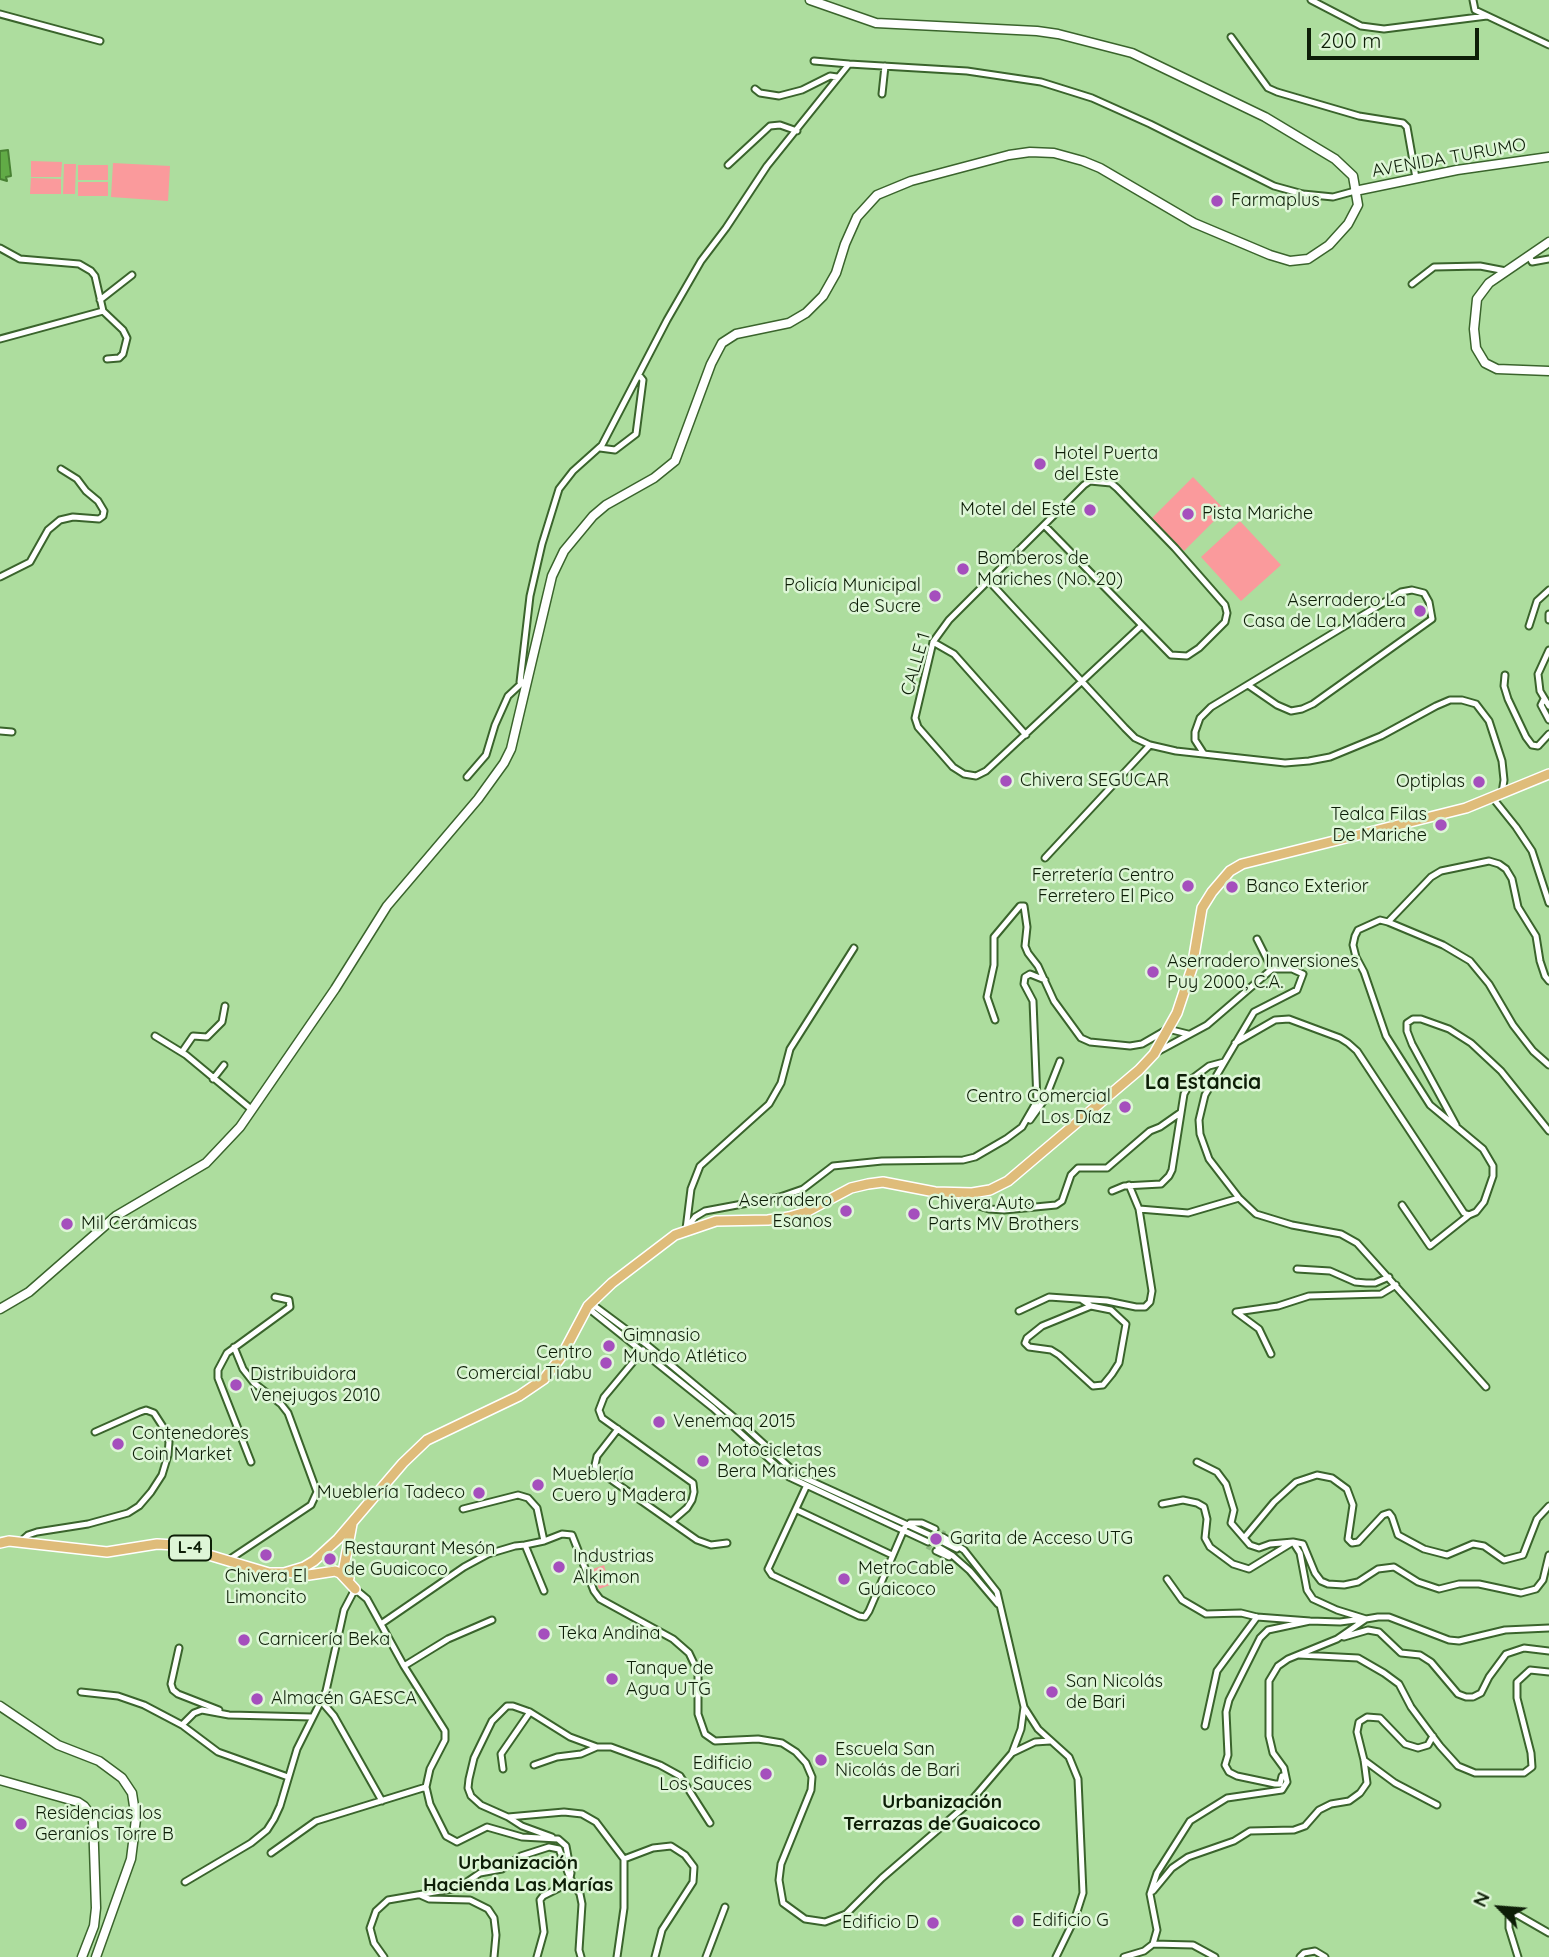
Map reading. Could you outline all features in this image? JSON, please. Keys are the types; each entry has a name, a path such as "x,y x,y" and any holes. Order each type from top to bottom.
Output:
{"main road":[{"path":"0,1309 29,1292 116,1216 206,1163 230,1138 335,989 387,906 478,799 504,763 511,749 523,682 552,576 564,551 593,516 606,505 654,478 674,461 711,364 722,343 736,334 789,323 806,313 822,296 836,273 845,244 858,217 869,201 881,192 911,181 1009,155 1054,153 1100,169 1194,223 1290,261 1313,256 1342,232 1358,205 1353,176 1325,153 1254,111 1132,53 1058,34 883,24 810,0"},
{"name":"AVENIDA TURUMO","path":"1355,191 1416,178 1549,157"},
{"path":"1549,242 1489,283 1477,299 1474,330 1476,348 1485,363 1497,369 1549,371"},
{"path":"286,1572 314,1561 427,1440 520,1396 544,1380 561,1357 589,1306 663,1242 686,1229 716,1221 789,1217 806,1212 851,1188 868,1184 883,1182 935,1192 972,1193 990,1190 1008,1181 1139,1070 1154,1054 1177,1013 1192,968 1202,908 1230,872 1242,864 1466,808 1549,774"},
{"path":"352,1522 344,1567 355,1589"},
{"name":"L-4","path":"0,1543 107,1552 157,1544 175,1545 259,1571 286,1572"},
{"path":"286,1572 309,1575 335,1571 355,1589"},
{"path":"0,1706 58,1745 99,1761 122,1778 132,1793 136,1819 131,1859 96,1957"},
{"path":"0,1780 78,1802 84,1805 93,1818 96,1908 94,1926 82,1957"}],"street":[{"path":"1311,0 1361,26 1384,29 1487,16"},
{"path":"1473,0 1475,10 1549,45"},
{"path":"0,14 100,41"},
{"path":"1231,37 1268,88 1359,116 1403,123 1407,127 1416,178"},
{"path":"814,61 967,71 1041,82 1074,91 1114,108 1274,186 1303,194 1333,197 1355,191"},
{"path":"467,777 486,754 508,696 523,682 530,596 550,517 564,482 600,448 701,261 767,166 849,64"},
{"path":"882,94 885,66"},
{"path":"755,89 760,93 779,96 802,90 830,76 837,77"},
{"path":"728,165 770,126 780,125 797,131"},
{"path":"0,248 31,261 70,262 86,267 95,276 103,311 123,330 127,338 123,354 119,358 107,359"},
{"path":"1529,256 1532,262 1549,259"},
{"path":"1412,284 1434,267 1480,266 1506,271"},
{"path":"100,300 132,275"},
{"path":"0,339 103,311"},
{"path":"600,448 615,450 636,434 643,380 639,375"},
{"path":"0,577 30,562 48,530 60,520 73,517 99,519 103,516 104,511 99,501 69,472 61,469"},
{"name":"CALLE 1","path":"1090,481 1111,483 1175,548 1225,605 1227,613 1224,622 1199,648 1187,656 1178,657 1166,651 1141,626 986,771 976,776 964,774 953,767 918,727 915,718 933,642 939,631 1044,526 1090,481"},
{"path":"1044,526 1141,626"},
{"path":"989,581 1125,728 1150,745 1176,751 1285,763 1330,757 1381,736 1436,706 1450,700 1462,700 1476,704 1489,721 1502,761 1502,793"},
{"path":"1204,754 1195,740 1195,732 1200,718 1211,707 1401,592 1412,590 1424,593 1429,602 1432,619 1313,704 1291,710 1278,705 1248,685"},
{"path":"1529,626 1537,601 1549,590"},
{"path":"1549,614 1549,620"},
{"path":"933,642 954,654 1026,735"},
{"path":"1549,650 1538,674 1540,691 1549,706"},
{"path":"1505,675 1504,686 1508,699 1526,737 1532,745 1538,746 1549,734"},
{"path":"1544,699 1541,705 1549,720"},
{"path":"0,731 12,732"},
{"path":"1045,858 1150,745"},
{"path":"1492,797 1531,851 1549,903"},
{"path":"1388,922 1431,877 1441,871 1489,861 1499,864 1513,879 1518,907 1536,936 1540,961 1549,981"},
{"path":"995,1020 987,997 993,965 994,937 1020,906 1024,906 1027,927 1025,946 1054,1001 1081,1038 1090,1042 1130,1046 1142,1044 1168,1029 1188,1034"},
{"path":"1402,1205 1430,1246 1476,1212 1484,1202 1493,1176 1493,1166 1483,1149 1430,1105 1386,1035 1356,957 1354,936 1359,930 1380,920 1388,922 1443,945 1470,961 1489,984 1513,1025 1533,1051 1549,1065"},
{"path":"1257,939 1272,969"},
{"path":"686,1229 691,1189 700,1166 769,1104 781,1083 789,1049 854,948"},
{"path":"1154,1054 1207,1025 1272,969 1300,971 1303,974 1297,990 1257,1009 1203,1100 1199,1112 1200,1134 1209,1159 1239,1198 1256,1214 1347,1236 1357,1243 1486,1387"},
{"path":"1023,1127 1037,1101 1038,1084 1033,1000 1024,984 1025,977 1034,975 1045,980"},
{"path":"182,1052 192,1037 207,1037 222,1022 225,1006"},
{"path":"1235,1042 1275,1020 1289,1019 1348,1043 1357,1051 1464,1213 1469,1215"},
{"path":"1457,1128 1412,1044 1407,1031 1408,1023 1413,1019 1450,1029 1471,1043 1501,1072 1549,1131"},
{"path":"155,1036 182,1052 251,1109"},
{"path":"686,1229 695,1217 705,1211 780,1197 803,1189 833,1166 882,1161 963,1160 975,1157 1023,1127 1037,1113 1060,1061"},
{"path":"1112,1191 1129,1185 1161,1184 1169,1176 1184,1094 1193,1078 1209,1066 1224,1062"},
{"path":"213,1079 224,1065"},
{"path":"935,1192 989,1209 1056,1205 1062,1201 1071,1175 1078,1168 1107,1168 1150,1131 1180,1113"},
{"path":"1019,1311 1049,1297 1107,1301 1136,1307 1145,1307 1150,1302 1152,1291 1139,1209 1129,1185"},
{"path":"1139,1209 1188,1213 1239,1198"},
{"path":"1297,1269 1330,1270 1355,1282 1366,1283 1375,1283 1389,1277"},
{"path":"1271,1354 1259,1329 1236,1312 1278,1306 1309,1296 1381,1294 1396,1285"},
{"path":"251,1462 218,1378 221,1362 234,1348 290,1307 289,1300 275,1297"},
{"path":"1082,1300 1091,1306 1111,1310 1126,1324 1119,1363 1102,1385 1093,1386 1059,1355 1051,1350 1029,1347 1025,1343 1027,1338 1042,1326 1091,1306"},
{"path":"589,1306 596,1307 647,1345 742,1424 807,1484"},
{"path":"589,1306 713,1408 784,1474 908,1528 928,1544"},
{"path":"647,1345 600,1403 600,1415 693,1483 692,1500 672,1521"},
{"path":"227,1560 311,1504 317,1492 288,1413 281,1404 254,1383 238,1360 234,1348"},
{"path":"19,1543 28,1535 37,1532 88,1524 128,1513 139,1506 151,1492 162,1475 169,1442 154,1413 146,1410 96,1432"},
{"path":"618,1429 597,1455 594,1465 596,1469 704,1544 727,1543"},
{"path":"1197,1462 1217,1472 1226,1484 1234,1510 1231,1523 1254,1548 1293,1542 1303,1544 1321,1581 1344,1585 1358,1583 1378,1570 1394,1567 1418,1582 1439,1589 1459,1584 1479,1584 1521,1593 1536,1589 1543,1580 1549,1555"},
{"path":"1244,1538 1296,1482 1317,1475 1332,1478 1348,1489 1353,1505 1348,1539 1352,1542 1358,1542 1382,1514 1389,1513 1398,1535 1424,1549 1447,1555 1473,1544 1484,1546 1504,1560 1523,1555 1536,1519 1549,1506"},
{"path":"807,1484 768,1569 772,1575 859,1616 865,1617 869,1611 892,1555 908,1528 922,1523 933,1532"},
{"path":"463,1509 522,1495 537,1507 544,1541"},
{"path":"1162,1504 1183,1500 1204,1507 1207,1519 1205,1538 1209,1547 1233,1563 1249,1569 1293,1542"},
{"path":"797,1510 892,1555"},
{"path":"381,1624 464,1567 488,1554 562,1534 572,1535 594,1591 600,1599 673,1639 689,1653 698,1672 698,1714 705,1734 715,1741 758,1739 782,1743 806,1763 812,1777 811,1790 781,1864 779,1880 783,1903 805,1919 825,1922 846,1914 882,1878 971,1801 1012,1752 1021,1729 1024,1707"},
{"path":"943,1537 966,1553 992,1585 1000,1606 1024,1707 1038,1729 1069,1757 1078,1779 1084,1870 1082,1899 1056,1957"},
{"path":"1293,1542 1300,1553 1307,1590 1313,1599 1366,1619"},
{"path":"525,1545 544,1591"},
{"path":"937,1549 955,1559 976,1577 1000,1606"},
{"path":"1167,1579 1182,1600 1206,1614 1241,1613 1257,1617 1340,1622 1390,1617 1449,1640 1459,1641 1505,1630 1549,1628"},
{"path":"185,1882 251,1843 267,1830 280,1806 297,1749 322,1702 344,1610 355,1589 367,1599 404,1666 445,1731 445,1740 430,1769 426,1787 430,1804 446,1836 457,1842 466,1840 487,1827 522,1837 558,1839"},
{"path":"1205,1726 1217,1671 1257,1617"},
{"path":"1337,1639 1366,1619"},
{"path":"404,1666 448,1639 492,1620"},
{"path":"1283,1776 1280,1784 1275,1784 1228,1772 1225,1765 1228,1755 1226,1712 1229,1700 1260,1638 1268,1630 1310,1621"},
{"path":"1124,1957 1144,1951 1153,1944 1157,1930 1150,1894 1157,1873 1190,1821 1227,1798 1282,1790 1287,1782 1284,1768 1273,1753 1269,1737 1269,1681 1278,1666 1296,1655 1368,1630 1379,1632 1401,1653 1420,1655 1431,1662 1458,1694 1473,1697 1482,1693 1489,1677 1506,1654 1524,1648 1549,1651"},
{"path":"179,1648 171,1684 173,1689 178,1694 232,1716"},
{"path":"1296,1655 1358,1658 1384,1673 1399,1684 1433,1737 1458,1766 1475,1773 1524,1773 1532,1767 1517,1698 1517,1682 1530,1670 1549,1672"},
{"path":"81,1692 118,1696 144,1705 182,1725 218,1752 288,1777"},
{"path":"322,1702 334,1716 382,1801"},
{"path":"537,1957 544,1933 540,1900 563,1886 570,1878 566,1846 558,1839 523,1826 481,1805 471,1796 468,1779 482,1737 501,1710 513,1706 570,1737 597,1747 611,1747 639,1756 677,1773 710,1823"},
{"path":"182,1725 194,1713 202,1710 232,1716 312,1717"},
{"path":"503,1769 501,1754 530,1713"},
{"path":"1150,1894 1172,1868 1188,1857 1250,1832 1294,1830 1305,1826 1319,1810 1331,1804 1349,1801 1360,1793 1367,1783 1357,1732 1359,1722 1367,1717 1380,1718 1405,1744 1418,1748 1428,1745 1433,1737"},
{"path":"1012,1752 1035,1742 1050,1741"},
{"path":"534,1765 551,1758 581,1754 597,1747"},
{"path":"1364,1760 1395,1783 1437,1805"},
{"path":"271,1853 316,1822 426,1787"},
{"path":"508,1817 564,1812 582,1814 596,1822 624,1859 624,1908 617,1957"},
{"path":"624,1859 653,1848 671,1846 685,1854 694,1867 693,1882 662,1930 655,1957"},
{"path":"384,1957 374,1943 370,1928 376,1911 388,1900 458,1888 480,1873 502,1869 520,1856 549,1847 559,1849 570,1878 580,1894 581,1957"},
{"path":"420,1895 429,1899 470,1900 488,1909 494,1918 494,1957"},
{"path":"706,1957 725,1907"},
{"path":"1518,1957 1509,1928 1510,1918 1516,1914 1549,1933"},
{"path":"1153,1944 1193,1945 1216,1957"},
{"path":"1300,1957 1304,1953 1315,1951 1325,1957"}],"shaded area":[{"path":"8,150 11,176 6,177 7,181 0,179 0,151"},
{"path":"31,161 62,162 61,177 31,177"},
{"path":"113,163 170,166 168,201 111,197"},
{"path":"64,164 76,164 75,194 63,194"},
{"path":"78,165 108,165 108,180 78,180"},
{"path":"31,178 61,179 61,194 30,194"},
{"path":"78,182 108,182 108,196 78,196"},
{"name":"Pista Mariche","path":"1193,477 1225,510 1184,551 1152,518"},
{"path":"1240,521 1281,565 1241,601 1201,557"},
{"path":"604,1565 610,1585 599,1589 593,1569"}],"tunnel":[{"path":"935,1529 945,1534"},
{"path":"927,1546 936,1551"}],"place":[{"name":"Farmaplus","path":"1217,201"},
{"name":"Hotel Puerta del Este","path":"1040,464"},
{"name":"Motel del Este","path":"1090,510"},
{"name":"Pista Mariche","path":"1188,514"},
{"name":"Bomberos de Mariches (No. 20)","path":"963,569"},
{"name":"Policía Municipal de Sucre","path":"935,596"},
{"name":"Aserradero La Casa de La Madera","path":"1420,611"},
{"name":"Chivera SEGUCAR","path":"1006,781"},
{"name":"Optiplas","path":"1479,782"},
{"name":"Tealca Filas De Mariche","path":"1441,825"},
{"name":"Ferretería Centro Ferretero El Pico","path":"1188,886"},
{"name":"Banco Exterior","path":"1232,887"},
{"name":"Aserradero Inversiones Puy 2000, C.A.","path":"1153,972"},
{"name":"Centro Comercial Los Díaz","path":"1125,1107"},
{"name":"Aserradero Esanos","path":"846,1211"},
{"name":"Chivera Auto Parts MV Brothers","path":"914,1214"},
{"name":"Mil Cerámicas","path":"67,1224"},
{"name":"Gimnasio Mundo Atlético","path":"609,1346"},
{"name":"Centro Comercial Tiabu","path":"606,1363"},
{"name":"Distribuidora Venejugos 2010","path":"236,1385"},
{"name":"Venemaq 2015","path":"659,1422"},
{"name":"Contenedores Coin Market","path":"118,1444"},
{"name":"Motocicletas Bera Mariches","path":"703,1461"},
{"name":"Mueblería Cuero y Madera","path":"538,1485"},
{"name":"Mueblería Tadeco","path":"479,1493"},
{"name":"Garita de Acceso UTG","path":"936,1539"},
{"name":"Chivera El Limoncito","path":"266,1555"},
{"name":"Restaurant Mesón de Guaicoco","path":"330,1559"},
{"name":"Industrias Alkimon","path":"559,1567"},
{"name":"MetroCable Guaicoco","path":"844,1579"},
{"name":"Teka Andina","path":"544,1634"},
{"name":"Carnicería Beka","path":"244,1640"},
{"name":"Tanque de Agua UTG","path":"612,1679"},
{"name":"San Nicolás de Bari","path":"1052,1692"},
{"name":"Almacén GAESCA","path":"257,1699"},
{"name":"Escuela San Nicolás de Bari","path":"821,1760"},
{"name":"Edificio Los Sauces","path":"766,1774"},
{"name":"Residencias los Geranios Torre B","path":"21,1824"},
{"name":"Edificio G","path":"1018,1921"},
{"name":"Edificio D","path":"933,1923"}],"district":[{"name":"La Estancia","path":"1203,1083"},
{"name":"Urbanización Terrazas de Guaicoco","path":"942,1813"},
{"name":"Urbanización Hacienda Las Marías","path":"518,1874"}]}
